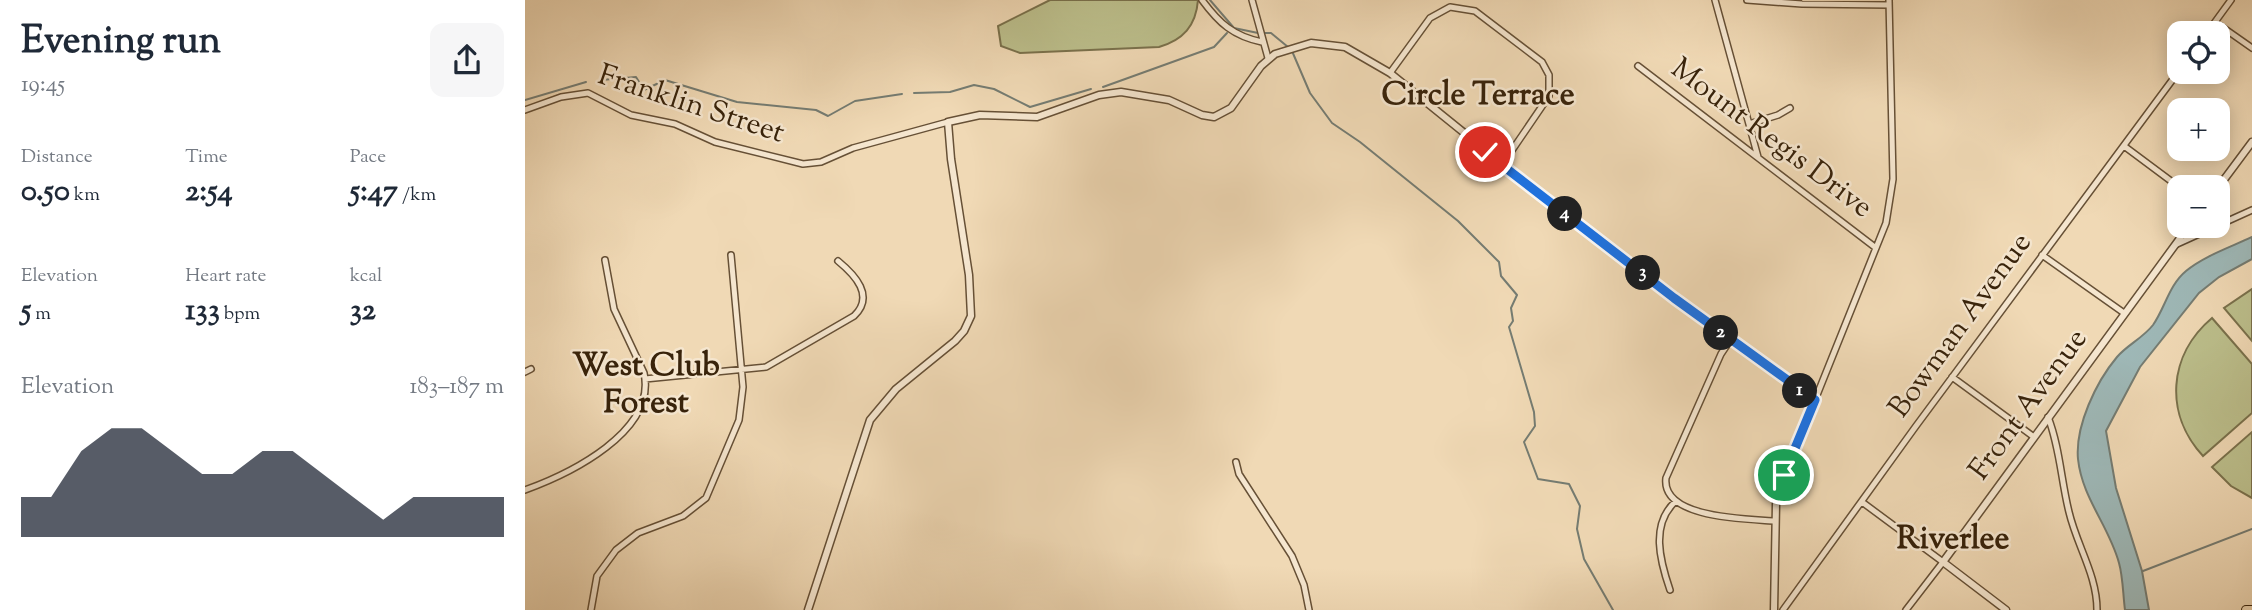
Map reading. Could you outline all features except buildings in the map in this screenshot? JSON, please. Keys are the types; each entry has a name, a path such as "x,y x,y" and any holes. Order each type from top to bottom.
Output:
{"main road":[{"path":"2246,610 2252,610"}],"street":[{"path":"1202,0 1228,30 1245,38 1261,40"},
{"path":"1252,0 1268,58"},
{"path":"1715,0 1758,158"},
{"path":"1747,0 1889,2 1893,180 1886,223 1781,483 1775,521 1774,610"},
{"path":"2216,21 2231,0"},
{"path":"1390,73 1430,18 1442,9 1458,6 1479,13 1542,62 1549,75 1549,96 1502,165"},
{"path":"2230,33 2252,48"},
{"name":"Franklin Street","path":"525,110 561,97 588,93 631,114 675,124 715,142 803,164 821,162 853,148 980,115 1037,117 1099,94 1122,92 1169,100 1202,115 1214,117 1231,108 1268,58 1299,46 1325,43 1345,47 1390,73 1502,165 1731,340 1815,400"},
{"name":"Mount Regis Drive","path":"1638,66 1876,248"},
{"name":"Bowman Avenue","path":"1783,610 2169,84"},
{"path":"1749,124 1790,108"},
{"path":"808,610 870,420 896,389 955,341 964,331 971,316 969,275 948,122"},
{"path":"2227,175 2252,142"},
{"path":"2124,146 2167,178"},
{"path":"2174,245 2252,211"},
{"name":"Front Avenue","path":"1906,610 2180,238"},
{"path":"591,610 597,576 616,550 638,533 683,516 706,498 739,420 743,397 731,255"},
{"path":"2042,255 2124,313"},
{"path":"525,490 615,442 635,416 645,391 645,379 614,309 605,260"},
{"path":"645,379 741,371 774,364 858,313 863,295 859,282 838,261"},
{"path":"1731,340 1721,354 1693,415 1667,478 1667,491 1676,500 1708,514 1775,521"},
{"path":"1952,377 2034,437"},
{"path":"2048,418 2058,446 2073,526 2092,575 2097,610"},
{"path":"1236,462 1239,474 1292,556 1304,585 1309,610"},
{"path":"1670,590 1661,560 1659,535 1665,513 1676,500"},
{"path":"1862,502 2006,610"}],"green space":[{"path":"1050,0 1198,0 1187,31 1159,47 1020,53 1001,46 998,26"},
{"path":"2252,289 2252,341 2224,308"},
{"path":"2212,318 2252,364 2252,413 2203,456 2190,440 2182,422 2176,385 2187,349 2197,333"},
{"path":"2252,432 2252,498 2231,486 2212,467"}],"water":[{"path":"2252,237 2252,259 2219,277 2199,293 2140,367 2106,431 2116,488 2142,571 2149,610 2125,610 2115,550 2090,499 2081,473 2078,446 2083,419 2109,367 2153,325 2180,277 2201,261"}],"waterway":[{"path":"1210,0 1234,28 1258,33"},
{"path":"1103,87 1214,47 1227,33"},
{"path":"1264,33 1271,33 1288,47"},
{"path":"1292,51 1310,93 1332,123 1360,142 1458,221 1499,262 1501,276 1517,295 1511,308 1513,321 1509,327 1534,412 1535,426 1524,442 1538,479 1569,484 1580,506 1577,529 1584,559 1613,610"},
{"path":"601,80 636,77 644,90 665,80 737,102 816,110 828,116 855,101 902,94"},
{"path":"525,100 586,82"},
{"path":"914,93 950,92 974,85 994,89 1030,107 1091,89"},
{"path":"2143,571 2252,529"}],"district":[{"name":"Circle Terrace","path":"1478,96"},
{"name":"West Club Forest","path":"646,386"},
{"name":"Riverlee","path":"1953,540"}],"route":[{"path":"1485,152 1674,298 1815,400 1784,475"}]}
